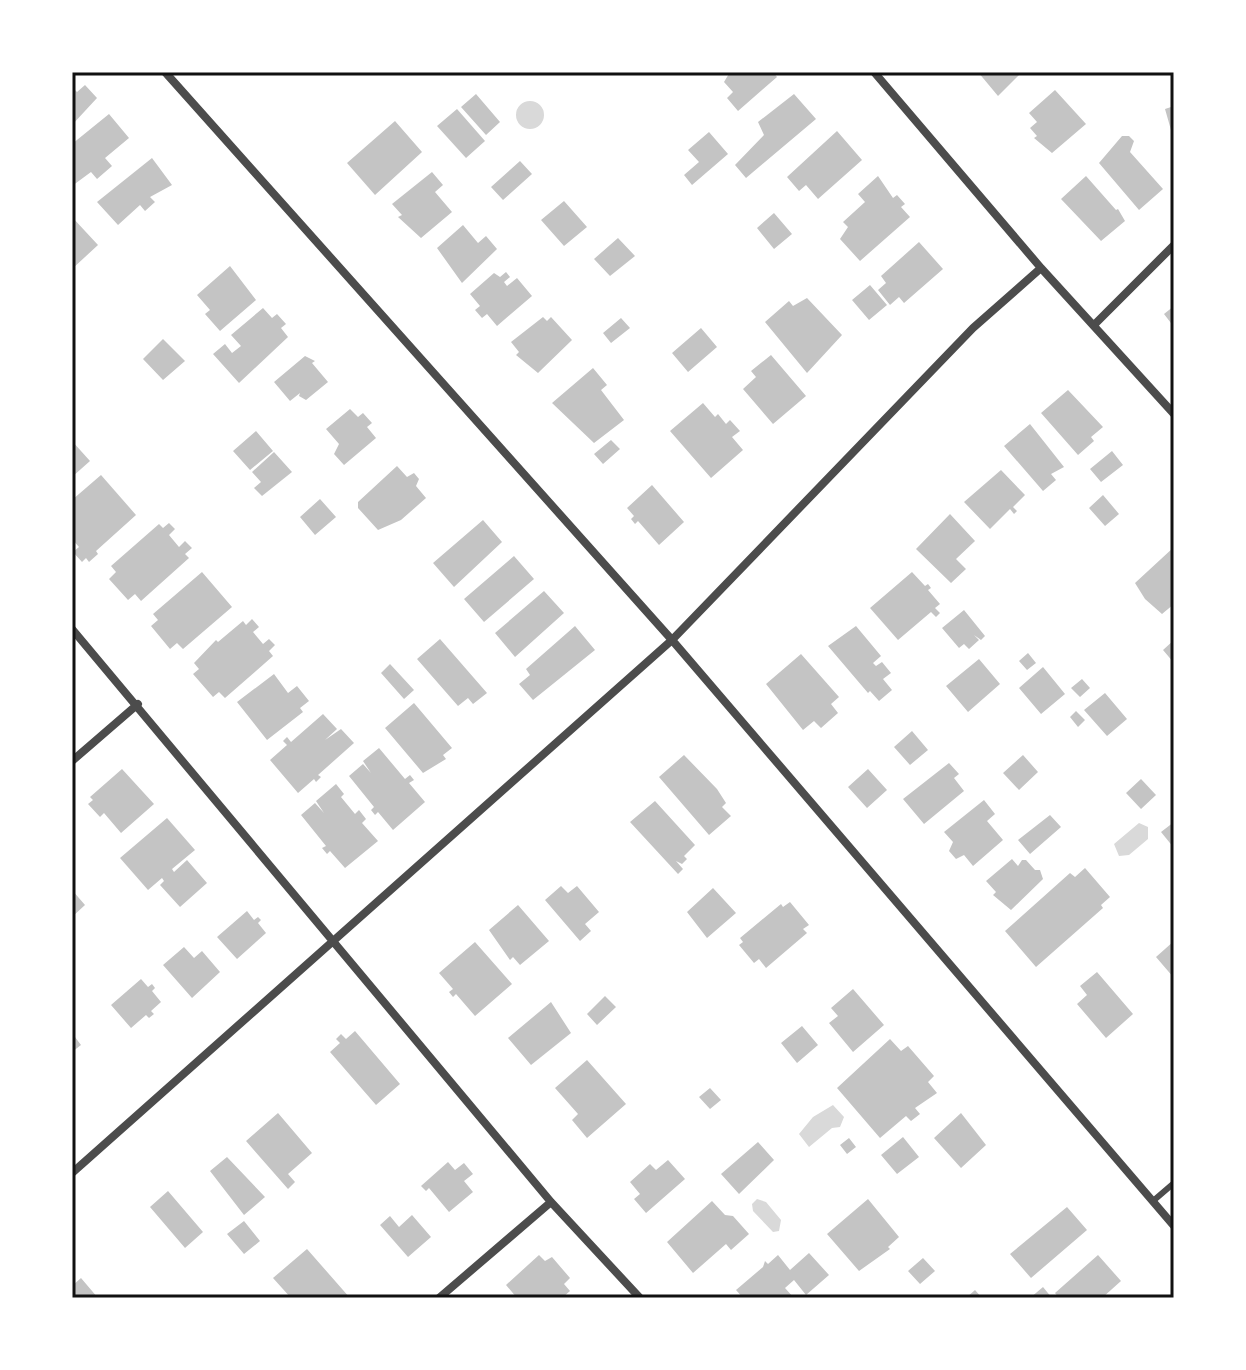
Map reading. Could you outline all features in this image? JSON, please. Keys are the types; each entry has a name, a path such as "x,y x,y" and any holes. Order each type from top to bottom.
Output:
{"street":[{"path":"165,72 672,640 1174,1226"},
{"path":"874,72 1041,268 1174,414"},
{"path":"1094,325 1174,245"},
{"path":"72,1173 672,640 973,328 1041,268"},
{"path":"72,629 138,704 551,1202 640,1298"},
{"path":"72,761 138,704"},
{"path":"439,1298 551,1202"}],"lane":[{"path":"1153,1201 1174,1183"}],"shaded area":[{"path":"530,101 540,105 544,115 540,125 530,129 520,125 516,115 520,105"},
{"path":"1139,823 1148,827 1148,839 1129,855 1119,856 1114,844"},
{"path":"833,1105 844,1117 840,1127 832,1128 809,1147 799,1134 813,1117"},
{"path":"757,1199 766,1202 781,1220 779,1231 773,1232 753,1211 752,1204"}],"building":[{"path":"730,72 773,72 777,77 738,111 727,98 733,92 724,82"},
{"path":"978,72 1022,72 998,96"},
{"path":"85,85 97,98 72,125 72,87 77,92"},
{"path":"1055,90 1086,124 1052,153 1034,138 1037,136 1030,128 1037,122 1029,113"},
{"path":"476,94 500,122 486,135 461,107"},
{"path":"794,94 816,119 746,178 735,165 764,135 758,122"},
{"path":"1174,106 1174,137 1173,137 1165,109"},
{"path":"457,109 485,141 466,158 437,126"},
{"path":"109,114 129,138 105,158 112,166 97,179 91,172 72,186 72,144"},
{"path":"395,121 422,152 375,195 347,163"},
{"path":"837,131 862,160 818,199 806,185 799,191 787,177"},
{"path":"709,132 728,154 692,185 684,175 699,162 688,150"},
{"path":"1122,136 1129,136 1134,141 1130,152 1163,189 1139,210 1099,163"},
{"path":"152,158 172,185 150,197 155,202 145,211 140,205 118,225 97,202"},
{"path":"520,161 532,174 503,200 491,187"},
{"path":"432,172 443,185 435,192 452,212 421,238 398,217 402,215 392,204"},
{"path":"878,176 893,198 897,195 905,204 901,207 910,217 860,261 840,239 848,227 843,222 865,202 858,194"},
{"path":"1086,176 1118,209 1125,221 1101,241 1061,199"},
{"path":"564,201 587,227 564,246 541,220"},
{"path":"774,213 792,234 774,249 757,228"},
{"path":"72,217 98,245 72,269"},
{"path":"463,225 478,243 486,236 497,249 462,283 437,248"},
{"path":"618,238 635,256 610,276 594,259"},
{"path":"919,242 943,269 904,303 899,297 890,305 878,290 886,283 881,276"},
{"path":"230,266 256,300 220,331 205,314 210,310 197,295"},
{"path":"506,272 510,277 504,282 507,286 517,278 532,296 497,326 487,314 482,318 475,310 480,306 470,294 494,273 500,277"},
{"path":"870,285 887,305 869,320 852,300"},
{"path":"807,298 842,335 807,373 765,322 789,301 793,306"},
{"path":"1174,306 1174,327 1164,314"},
{"path":"263,308 272,318 277,314 286,324 281,328 288,337 239,383 213,354 225,344 232,353 241,346 231,335"},
{"path":"543,317 547,321 551,317 572,340 538,373 516,355 519,352 511,342"},
{"path":"621,318 630,328 611,343 603,333"},
{"path":"701,328 717,347 688,372 672,353"},
{"path":"163,339 185,361 163,380 143,359"},
{"path":"771,355 806,396 773,424 743,389 756,377 751,371"},
{"path":"305,356 315,361 312,363 328,382 306,400 299,396 300,393 290,401 274,382"},
{"path":"593,368 607,385 601,390 624,420 594,443 552,403"},
{"path":"1068,390 1103,427 1091,437 1094,441 1078,455 1041,413"},
{"path":"703,403 715,417 718,414 726,424 730,420 740,431 732,437 743,450 711,478 670,431"},
{"path":"350,409 358,417 363,413 372,423 367,427 376,438 344,465 334,454 339,444 326,429"},
{"path":"1030,424 1064,467 1051,474 1056,480 1043,491 1004,446"},
{"path":"256,431 273,451 250,470 233,451"},
{"path":"611,440 620,449 603,464 594,454"},
{"path":"72,441 90,461 72,477"},
{"path":"1112,451 1123,465 1101,482 1090,469"},
{"path":"274,452 292,472 262,496 254,488 261,482 252,472"},
{"path":"397,466 407,477 414,473 419,479 416,486 426,498 401,520 378,530 358,508 358,502"},
{"path":"1001,470 1025,495 1013,507 1017,511 1014,514 1010,509 990,529 964,502"},
{"path":"101,475 136,515 96,551 98,554 89,562 86,558 82,562 73,552 79,547 72,539 72,500"},
{"path":"652,485 684,522 659,545 638,521 635,524 631,519 634,516 627,508"},
{"path":"1103,495 1119,514 1105,526 1089,508"},
{"path":"320,499 336,517 315,535 300,517"},
{"path":"950,514 975,541 956,559 966,569 951,583 916,549"},
{"path":"483,520 502,542 454,587 433,563"},
{"path":"169,523 175,529 169,535 179,547 185,541 192,548 185,554 189,558 141,601 135,594 128,600 109,579 116,572 111,566 159,524 163,528"},
{"path":"1174,547 1174,604 1162,614 1145,599 1135,583"},
{"path":"514,556 534,579 484,622 464,599"},
{"path":"202,572 232,607 183,649 177,643 170,649 151,626 158,620 153,614"},
{"path":"912,572 931,588 928,590 940,604 935,608 940,613 936,617 931,612 898,640 870,608"},
{"path":"544,591 564,613 515,657 495,633"},
{"path":"964,610 985,636 981,640 974,635 979,640 969,649 964,644 959,648 942,628"},
{"path":"252,619 259,627 253,632 263,644 269,639 275,645 269,651 273,656 225,698 219,692 213,697 193,674 199,669 194,663 216,640 218,642 243,621 246,625"},
{"path":"575,626 595,650 533,700 519,684 530,675 526,669"},
{"path":"856,626 881,656 873,663 876,666 882,662 891,673 883,679 892,690 879,701 870,691 868,693 828,646"},
{"path":"440,639 487,693 473,704 468,698 458,706 417,659"},
{"path":"1174,640 1174,663 1163,650"},
{"path":"1028,653 1036,663 1027,670 1019,661"},
{"path":"801,654 839,697 831,704 838,713 821,728 814,721 803,730 766,684"},
{"path":"979,659 1000,684 968,712 946,686"},
{"path":"390,664 414,690 404,699 381,673"},
{"path":"1043,667 1065,694 1041,714 1019,688"},
{"path":"274,674 288,693 297,686 309,701 300,708 303,712 267,740 237,702"},
{"path":"1082,679 1090,688 1080,697 1071,688"},
{"path":"1105,693 1127,719 1107,736 1084,710"},
{"path":"414,703 452,748 443,755 446,759 423,773 385,728"},
{"path":"1076,711 1085,720 1078,727 1070,717"},
{"path":"323,714 337,729 325,740 341,729 354,743 318,775 321,777 316,782 314,779 298,793 270,760 287,745 283,741 287,737 291,742"},
{"path":"912,731 928,750 910,765 894,747"},
{"path":"379,748 405,779 410,775 414,780 409,783 425,802 393,830 378,812 375,815 371,810 374,807 349,776 363,764 371,773 363,761"},
{"path":"684,755 717,789 726,803 722,807 731,816 709,835 659,777"},
{"path":"1023,755 1038,772 1019,790 1003,773"},
{"path":"949,763 959,774 954,778 964,791 924,824 903,799"},
{"path":"122,769 154,804 121,833 104,813 100,817 88,804 93,800 90,797"},
{"path":"868,769 887,790 867,808 848,787"},
{"path":"1141,779 1156,795 1141,809 1126,793"},
{"path":"336,784 344,794 341,797 355,814 359,810 366,819 362,823 378,841 345,868 330,851 327,854 322,848 326,846 301,815 315,803 324,813 316,801"},
{"path":"984,800 995,814 987,821 1003,840 973,866 964,855 956,859 949,851 953,842 944,832"},
{"path":"655,801 695,845 684,856 687,859 682,864 676,861 683,869 678,874 630,822"},
{"path":"1050,815 1061,827 1030,854 1018,840"},
{"path":"167,818 195,850 172,869 174,872 187,860 207,883 180,907 160,885 164,881 162,878 148,890 120,858"},
{"path":"1174,822 1174,848 1161,832"},
{"path":"1012,859 1018,866 1026,860 1035,870 1040,870 1043,879 1011,910 993,895 996,892 986,881"},
{"path":"1085,868 1110,897 1101,905 1103,908 1036,967 1005,931 1070,873 1075,877"},
{"path":"561,886 568,893 577,886 599,912 585,924 591,931 580,941 545,900"},
{"path":"713,888 736,913 707,938 687,912"},
{"path":"72,890 85,905 72,917"},
{"path":"790,902 809,925 803,929 807,933 766,968 759,959 754,963 739,945 743,942 740,938 781,904 783,907"},
{"path":"518,905 549,941 520,965 513,957 510,960 489,930"},
{"path":"247,911 254,920 258,917 261,920 258,923 266,933 237,959 217,937"},
{"path":"1174,941 1174,978 1156,957"},
{"path":"475,942 512,984 475,1016 456,994 453,997 449,992 453,989 439,973"},
{"path":"184,947 194,958 202,951 220,972 192,998 163,965"},
{"path":"1097,972 1133,1014 1106,1038 1077,1004 1087,995 1080,986"},
{"path":"141,979 148,987 152,984 155,988 152,991 161,1002 151,1011 154,1014 149,1018 146,1015 131,1028 111,1005"},
{"path":"853,989 884,1025 853,1052 829,1023 838,1016 831,1008"},
{"path":"605,996 616,1007 597,1025 587,1014"},
{"path":"551,1002 571,1033 531,1065 508,1038"},
{"path":"802,1026 818,1045 797,1063 781,1043"},
{"path":"355,1031 400,1084 376,1105 330,1052 340,1043 336,1039 341,1034 346,1039"},
{"path":"72,1033 81,1045 72,1052"},
{"path":"890,1039 901,1051 908,1046 934,1076 928,1082 937,1093 915,1108 920,1114 911,1121 906,1116 880,1138 837,1088"},
{"path":"587,1060 626,1104 587,1138 572,1120 578,1114 555,1088"},
{"path":"710,1088 721,1100 710,1109 699,1097"},
{"path":"278,1113 312,1153 288,1174 295,1182 288,1189 246,1141"},
{"path":"961,1113 986,1145 961,1168 934,1138"},
{"path":"903,1137 919,1157 897,1174 881,1155"},
{"path":"849,1138 856,1147 847,1154 840,1145"},
{"path":"758,1142 774,1160 739,1194 721,1174"},
{"path":"227,1157 265,1197 244,1215 210,1171"},
{"path":"668,1160 685,1179 646,1213 634,1199 640,1194 630,1182 650,1164 656,1170"},
{"path":"448,1162 455,1170 464,1163 473,1174 464,1181 473,1192 449,1212 429,1188 426,1191 421,1186"},
{"path":"168,1191 203,1232 185,1248 150,1207"},
{"path":"868,1199 899,1237 888,1247 890,1249 859,1271 827,1234"},
{"path":"712,1201 725,1215 733,1216 749,1234 731,1250 726,1244 693,1273 667,1242"},
{"path":"1067,1207 1087,1230 1031,1278 1010,1254"},
{"path":"412,1215 431,1237 408,1257 380,1225 390,1216 399,1227"},
{"path":"244,1221 260,1241 244,1254 227,1234"},
{"path":"307,1249 350,1298 291,1298 273,1278"},
{"path":"809,1253 829,1275 806,1295 794,1280 785,1288 794,1298 743,1298 736,1290 763,1267 765,1261 768,1264 778,1255 790,1270"},
{"path":"539,1255 545,1261 552,1257 570,1278 564,1284 570,1291 562,1298 517,1298 506,1285"},
{"path":"1098,1255 1121,1281 1102,1298 1059,1298 1055,1293"},
{"path":"923,1258 935,1271 920,1284 908,1271"},
{"path":"81,1278 98,1298 72,1298 72,1286"},
{"path":"1043,1287 1052,1298 1030,1298"},
{"path":"975,1290 982,1298 966,1298"}]}
